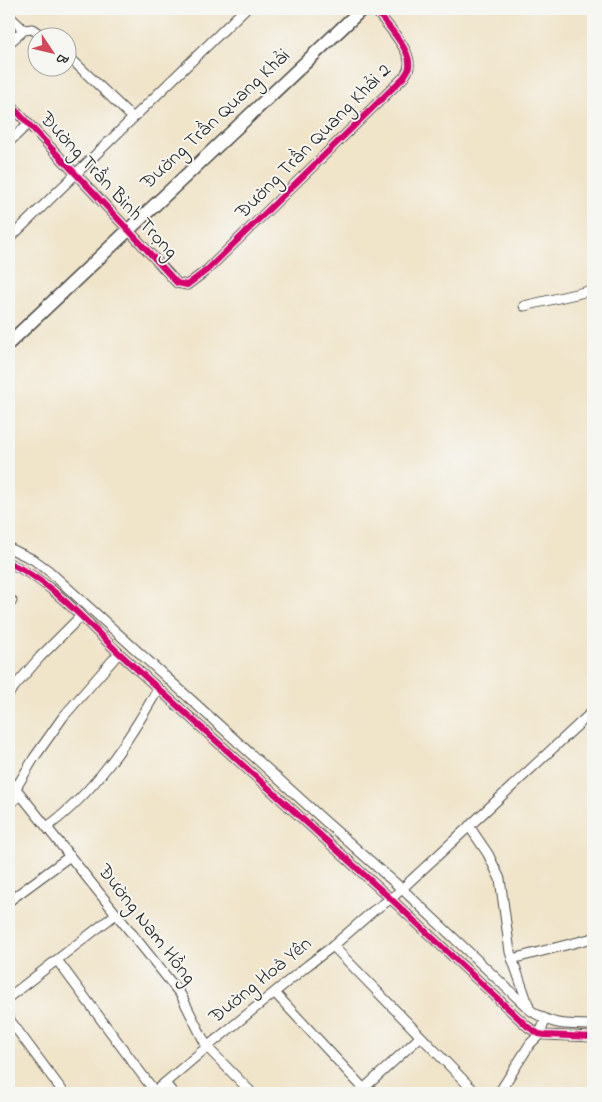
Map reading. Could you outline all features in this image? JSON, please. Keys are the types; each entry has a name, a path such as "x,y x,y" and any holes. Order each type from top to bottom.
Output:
{"main road":[{"name":"Đường Trần Quang Khải","path":"9,343 362,9"}],"street":[{"path":"9,239 245,9"},
{"name":"Đường Trần Quang Khải 2","path":"187,284 207,270 404,77 410,60 403,47 374,9"},
{"path":"9,16 24,30"},
{"path":"9,43 24,30 28,30"},
{"path":"78,66 133,118"},
{"name":"Đường Trần Bình Trọng","path":"9,103 177,283 187,284"},
{"path":"9,142 28,124"},
{"path":"524,306 593,290"},
{"path":"9,548 34,560 49,571 401,889 530,1010 545,1021 555,1024 593,1025"},
{"path":"9,563 37,578 81,616 119,653 392,898 517,1017 540,1034 593,1037"},
{"path":"9,693 40,657 81,616"},
{"path":"9,804 18,792 34,758 63,717 119,653"},
{"path":"47,827 84,794 102,773 142,717 158,688"},
{"path":"401,889 593,711"},
{"name":"Đường Nam Hồng","path":"9,780 181,995 207,1046 252,1093"},
{"path":"469,826 488,854 500,879 512,959 530,1010"},
{"path":"9,901 70,856"},
{"name":"Đường Hoà Yên","path":"154,1092 207,1046 275,993 401,889"},
{"path":"9,997 116,914"},
{"path":"512,959 593,938"},
{"path":"333,946 420,1038 476,1093"},
{"path":"57,960 154,1092"},
{"path":"275,993 362,1091 420,1038"},
{"path":"9,1018 64,1093"},
{"path":"499,1093 530,1044 540,1034 545,1021"},
{"path":"165,1083 173,1093"}],"cycle path":[{"path":"9,103 177,283 187,285 207,270 404,77 409,67 408,56 395,34 374,9"},
{"path":"9,563 39,580 67,603 119,653 391,899 528,1027 539,1034 545,1035 593,1037"}]}
